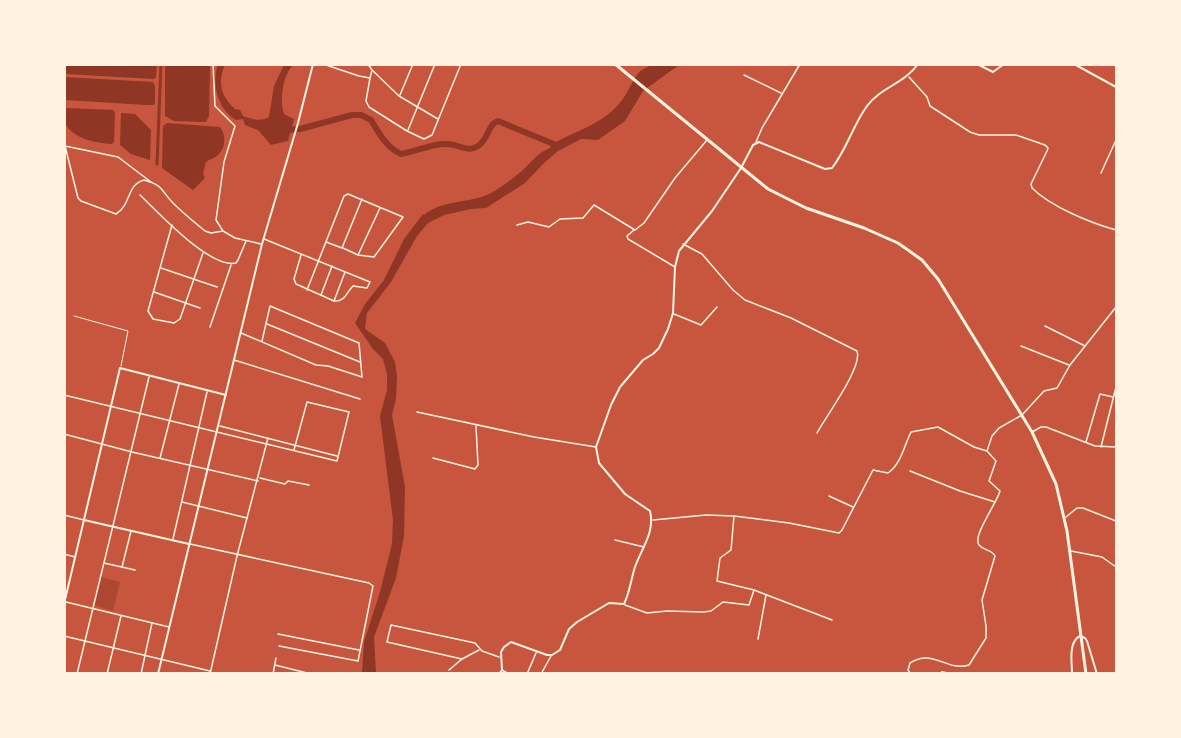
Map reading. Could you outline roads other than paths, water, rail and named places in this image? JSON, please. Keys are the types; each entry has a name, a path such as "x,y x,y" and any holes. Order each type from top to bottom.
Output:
{"main road":[{"path":"617,65 768,189 806,208 887,237 909,249 922,260 945,289 1032,432 1056,483 1065,518 1086,674"}],"street":[{"path":"213,64 215,106 236,126 224,162 216,220 223,231 235,238 262,244"},
{"path":"158,674 263,239 313,64"},
{"path":"323,64 370,78"},
{"path":"334,68 336,64"},
{"path":"368,64 399,96 438,119"},
{"path":"399,96 413,64"},
{"path":"407,131 435,64"},
{"path":"372,70 367,105 420,139 432,135 461,64"},
{"path":"624,604 634,570 645,547 652,520 647,507 625,494 599,463 596,447 610,405 620,387 643,360 660,348 673,313 675,267 679,251 712,211 741,168 800,64"},
{"path":"756,143 759,142 786,152 825,169 832,168 867,106 885,89 909,77 918,64"},
{"path":"977,64 993,72 1004,64"},
{"path":"1074,64 1116,87"},
{"path":"744,75 782,93"},
{"path":"909,77 927,97 930,106 970,132 979,135 1016,135 1039,141 1045,145 1048,148 1031,184 1032,188 1052,202 1116,230"},
{"path":"675,267 628,240 628,234 644,223 675,178 707,140"},
{"path":"1101,173 1116,140"},
{"path":"150,182 118,157 65,146 78,198 81,201 116,214 126,205 134,186 144,180 163,188 174,204 205,231 211,233 223,231"},
{"path":"307,290 325,242 345,196 348,194 362,199 403,217 374,257 358,255 325,242"},
{"path":"140,195 203,253 231,264"},
{"path":"342,248 362,199"},
{"path":"517,225 528,222 549,227 560,219 584,218 594,206 634,230"},
{"path":"358,255 381,207"},
{"path":"172,225 148,311 153,320 174,323 178,321 203,253"},
{"path":"263,239 369,280 370,283 364,289 353,286 341,301 334,301 307,290 295,282 301,254"},
{"path":"210,327 231,264 238,260 247,240"},
{"path":"683,244 702,254 733,290 745,300 791,318 857,351 858,360 844,389 817,433"},
{"path":"321,295 332,265"},
{"path":"160,268 217,287"},
{"path":"334,301 345,271"},
{"path":"153,292 200,308"},
{"path":"240,333 316,365 328,366 362,377 359,343 270,306 262,341"},
{"path":"673,313 701,325 717,307"},
{"path":"987,451 992,436 999,428 1022,416 1044,391 1057,388 1070,365 1116,308"},
{"path":"266,324 361,362"},
{"path":"1045,326 1086,346"},
{"path":"1021,346 1070,365"},
{"path":"233,360 360,399"},
{"path":"169,627 92,607 65,603 66,588 120,368 226,395"},
{"path":"77,674 149,376"},
{"path":"160,458 179,383"},
{"path":"1101,447 1116,387"},
{"path":"173,541 207,391"},
{"path":"1086,442 1100,394 1113,396"},
{"path":"64,395 337,461 349,412 307,402 294,450"},
{"path":"417,412 596,447"},
{"path":"218,425 338,457"},
{"path":"433,458 475,469 478,465 476,425"},
{"path":"652,520 706,514 789,523 839,533 873,470 888,473 897,465 913,430 938,427 974,447 987,451 996,461 989,480 1000,490 979,532 978,541 981,546 991,550 995,556 982,600 986,626 984,642 969,666 962,667 924,657 910,663 908,670 911,674"},
{"path":"1032,432 1046,427 1101,447 1116,446"},
{"path":"64,434 132,452 259,479 285,484 288,481 309,484"},
{"path":"64,636 161,658 210,672 268,438"},
{"path":"910,471 960,491 996,502"},
{"path":"829,496 854,507"},
{"path":"181,502 248,519"},
{"path":"1065,518 1077,508 1083,507 1116,521"},
{"path":"64,515 373,586 358,660 279,646"},
{"path":"734,516 731,550 720,558 716,580 720,583 766,594 832,620"},
{"path":"122,567 131,531"},
{"path":"615,540 645,547"},
{"path":"1070,551 1102,557 1116,567"},
{"path":"64,554 75,557"},
{"path":"102,563 135,570"},
{"path":"541,674 552,655 561,650 573,625 609,603 624,604 647,613 711,611 723,602 749,605 754,590"},
{"path":"758,639 766,594"},
{"path":"107,674 121,614"},
{"path":"141,674 152,622"},
{"path":"462,660 387,642 391,624 471,642 477,644 480,650 500,657"},
{"path":"278,634 359,650"},
{"path":"1072,674 1073,643 1080,636 1087,641 1097,674"},
{"path":"499,674 500,657 504,647 512,642 552,655"},
{"path":"449,670 480,650"},
{"path":"527,674 537,652"},
{"path":"273,674 276,658"},
{"path":"275,665 311,674"},
{"path":"501,670 509,674"},
{"path":"940,674 942,672 951,674"}],"lane":[{"path":"311,72 315,74"},
{"path":"74,316 128,331 120,368"}],"waterway":[{"path":"157,164 161,64"},
{"path":"286,130 361,115 371,120 387,144 401,154 441,144 474,148 482,143 494,123 498,121 556,145"}]}
